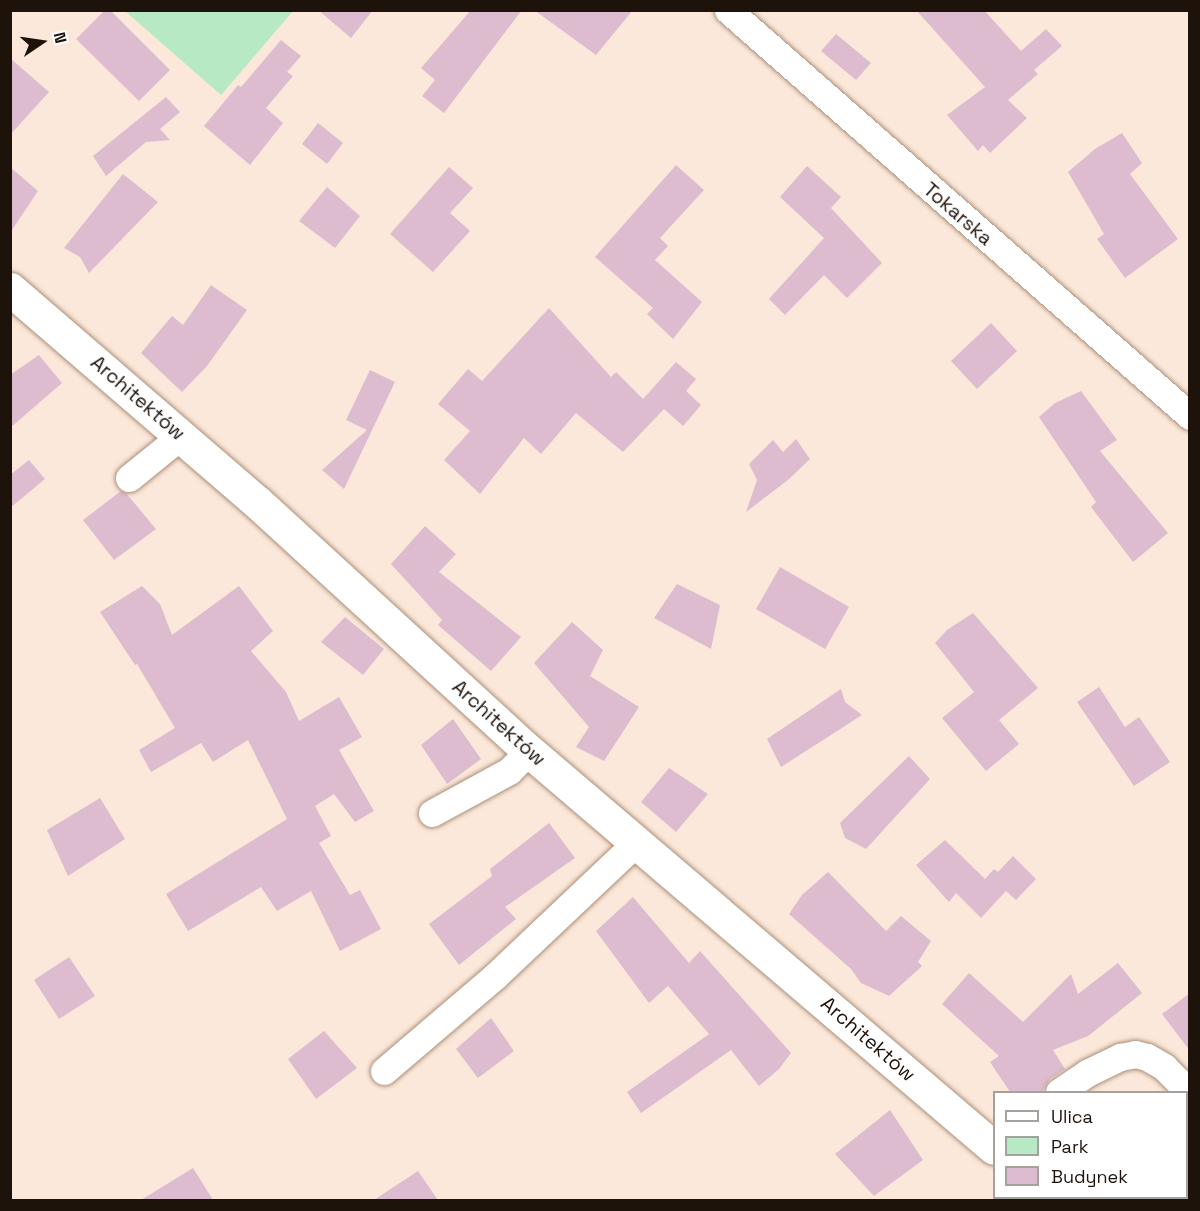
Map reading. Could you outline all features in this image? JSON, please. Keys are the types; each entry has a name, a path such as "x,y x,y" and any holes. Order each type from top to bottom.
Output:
{"street":[{"name":"Tokarska","path":"728,10 1190,416"},
{"name":"Architektów","path":"10,289 182,435 529,751 993,1144"},
{"path":"129,478 182,435"},
{"path":"432,813 509,771 529,751"},
{"path":"384,1071 494,977 637,842"},
{"path":"1060,1091 1087,1073 1120,1057 1135,1054 1147,1057 1164,1067 1188,1091"}],"green space":[{"path":"125,11 293,11 221,95"}],"building":[{"path":"105,10 110,10 170,70 139,101 76,39"},
{"path":"318,10 373,10 351,38"},
{"path":"471,10 522,10 444,113 422,96 435,80 421,68"},
{"path":"534,10 633,10 596,55"},
{"path":"916,10 984,10 1021,51 1046,29 1062,46 1034,70 1038,74 1008,100 1027,118 990,153 983,145 978,151 947,115 985,87"},
{"path":"836,34 871,63 856,80 821,51"},
{"path":"281,40 301,56 287,72 293,76 266,108 283,123 250,165 204,126 238,85 241,87"},
{"path":"10,58 49,92 10,135"},
{"path":"166,97 180,112 160,129 170,140 146,142 106,176 93,156"},
{"path":"318,123 343,143 327,164 302,144"},
{"path":"1122,133 1142,163 1130,174 1178,239 1125,278 1097,239 1104,234 1068,172 1095,149"},
{"path":"676,165 704,190 660,238 668,246 655,260 702,302 673,339 647,314 653,308 595,257"},
{"path":"807,166 841,197 831,208 882,263 847,298 824,275 785,315 769,299 824,238 780,197"},
{"path":"10,167 38,191 10,233"},
{"path":"449,167 473,188 450,213 470,231 433,272 390,234"},
{"path":"123,174 158,202 89,273 80,257 64,248"},
{"path":"327,187 360,216 335,248 299,221"},
{"path":"211,285 247,310 207,366 182,392 141,353 172,316 183,325"},
{"path":"549,308 611,377 616,372 643,399 676,362 696,379 686,391 701,405 683,426 664,409 623,452 576,413 541,454 524,438 480,494 444,460 470,431 438,404 468,369 482,381"},
{"path":"991,323 1017,351 977,389 951,361"},
{"path":"39,355 62,383 10,428 10,375"},
{"path":"370,370 395,382 344,489 322,470 367,430 346,420"},
{"path":"1081,391 1117,440 1100,451 1168,533 1133,562 1091,507 1096,502 1039,417 1055,403"},
{"path":"796,439 810,459 788,480 746,512 757,480 749,464 773,440 783,452"},
{"path":"29,460 45,479 10,508 10,475"},
{"path":"121,491 126,493 156,529 114,560 83,520"},
{"path":"425,526 456,554 439,572 521,637 491,671 438,625 442,620 391,564"},
{"path":"780,567 849,607 825,649 756,609"},
{"path":"677,584 720,605 711,649 654,618"},
{"path":"142,586 160,604 172,635 239,586 273,631 251,651 286,692 299,721 339,697 362,737 339,750 374,811 355,822 334,794 315,806 331,836 319,843 350,895 360,890 381,929 340,951 311,891 277,911 261,887 188,931 166,894 287,819 248,740 213,762 201,743 151,772 139,750 175,728 137,664 135,665 100,612"},
{"path":"973,613 1038,688 999,720 1019,744 986,771 942,718 974,692 935,643 947,630"},
{"path":"345,617 384,649 363,675 321,642"},
{"path":"572,622 603,650 590,676 639,707 604,761 576,747 589,727 534,663"},
{"path":"1099,687 1125,727 1139,717 1170,762 1134,786 1077,702"},
{"path":"841,689 845,702 862,715 781,767 767,739"},
{"path":"453,719 481,759 447,784 421,745"},
{"path":"909,756 930,779 866,849 845,838 840,823"},
{"path":"669,768 708,794 676,832 641,802"},
{"path":"100,798 125,839 68,876 47,830"},
{"path":"549,823 575,858 505,907 516,919 459,965 429,924 492,876 490,869"},
{"path":"945,840 985,879 994,869 998,872 1013,856 1036,879 1016,900 1006,891 981,918 956,893 949,902 916,865"},
{"path":"828,872 886,931 901,916 931,941 918,962 922,966 889,996 861,983 851,969 789,914 802,895"},
{"path":"633,897 689,963 700,951 791,1053 779,1069 759,1086 731,1050 641,1113 627,1092 709,1034 668,986 649,1003 596,931"},
{"path":"69,957 95,996 59,1019 34,980"},
{"path":"1118,963 1142,993 1088,1036 1053,1050 1065,1069 1050,1079 1043,1091 1009,1091 990,1062 999,1056 942,1004 969,973 1023,1022 1071,974 1078,994"},
{"path":"1190,993 1190,1051 1162,1014"},
{"path":"491,1018 514,1051 478,1078 456,1049"},
{"path":"324,1031 357,1068 316,1099 288,1059"},
{"path":"890,1110 923,1160 874,1196 835,1154"},
{"path":"193,1168 213,1200 141,1200"},
{"path":"418,1171 438,1200 374,1200"}]}
